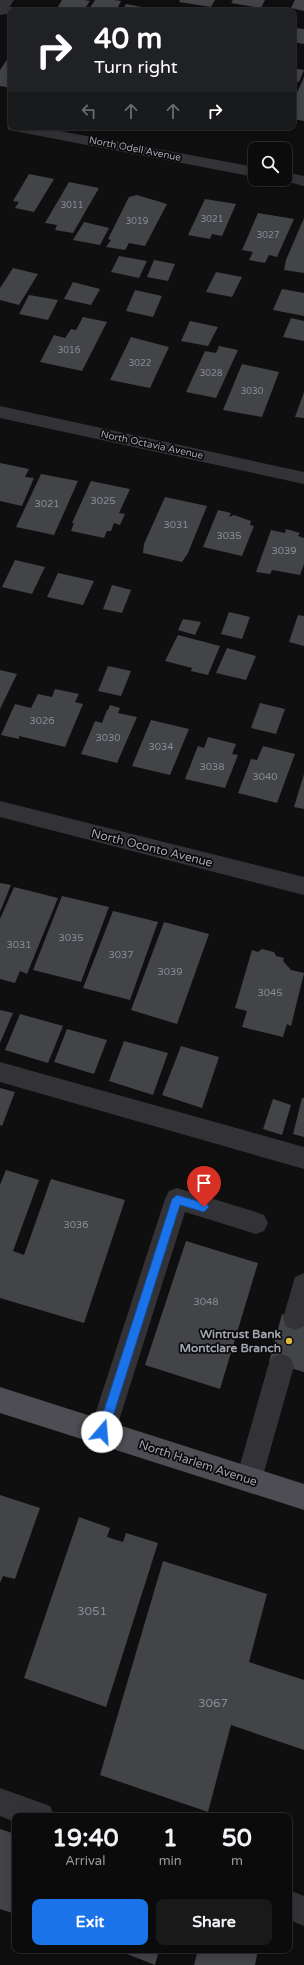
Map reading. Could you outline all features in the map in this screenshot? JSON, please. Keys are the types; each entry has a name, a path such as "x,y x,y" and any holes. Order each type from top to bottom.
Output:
{"main road":[{"name":"North Harlem Avenue","path":"0,1400 304,1497"}],"street":[{"name":"North Odell Avenue","path":"30,130 248,171"},
{"path":"292,178 304,181"},
{"name":"North Octavia Avenue","path":"0,412 304,478"},
{"name":"North Oconto Avenue","path":"0,810 304,886"},
{"path":"0,1072 304,1158"},
{"path":"102,1432 177,1199 256,1223"},
{"path":"295,1318 304,1285"},
{"path":"249,1479 281,1366"},
{"path":"0,1802 31,1813"},
{"path":"292,1906 304,1911"}],"building":[{"path":"62,0 90,1 85,8 57,8"},
{"path":"95,0 121,1 118,8 90,8"},
{"path":"180,0 215,0 211,7 179,2"},
{"path":"233,0 265,0 261,8 231,3"},
{"path":"295,0 304,0 304,11 291,8"},
{"path":"126,4 147,8 124,8"},
{"path":"296,28 304,29 304,44 296,43"},
{"path":"8,58 8,87 0,86 0,70"},
{"path":"296,69 304,70 299,82 296,82"},
{"path":"304,77 304,121 296,120 296,95"},
{"path":"29,174 54,179 34,212 15,208 19,202 13,201"},
{"path":"69,182 99,188 73,233 55,230 57,225 45,223"},
{"path":"137,195 167,204 145,246 129,243 125,250 106,247 111,240 108,239 129,197"},
{"path":"205,199 236,204 222,236 212,234 210,239 188,235"},
{"path":"258,213 294,219 277,257 269,255 265,263 249,260 253,252 242,250"},
{"path":"304,218 304,273 284,270 286,260"},
{"path":"84,222 109,228 100,245 73,240"},
{"path":"119,256 147,261 139,278 111,272"},
{"path":"154,260 175,264 168,281 147,277"},
{"path":"13,268 38,274 19,305 0,300 0,288"},
{"path":"216,272 242,277 232,297 206,292"},
{"path":"73,282 100,289 91,305 64,299"},
{"path":"282,289 304,293 304,316 273,310"},
{"path":"135,290 162,296 153,317 126,311"},
{"path":"29,295 58,300 48,320 19,314"},
{"path":"83,317 107,322 82,371 40,362 54,335 65,338 71,329 76,330"},
{"path":"291,318 304,321 304,341 283,337"},
{"path":"190,321 218,327 208,346 181,341"},
{"path":"131,337 169,347 150,388 110,380"},
{"path":"219,346 238,350 216,398 186,392 205,351 216,353"},
{"path":"242,364 279,372 262,417 223,410"},
{"path":"304,392 304,418 295,417"},
{"path":"0,463 29,469 25,477 34,478 22,506 0,501"},
{"path":"41,474 78,481 54,535 16,527"},
{"path":"91,481 130,489 119,513 125,514 120,525 114,523 111,531 107,531 104,538 71,531 74,523 72,523"},
{"path":"165,497 207,506 188,553 182,562 143,553 144,544"},
{"path":"218,510 231,513 229,517 234,515 251,521 250,525 254,526 242,556 203,547"},
{"path":"286,529 300,533 298,536 304,538 304,564 300,575 272,570 270,574 256,572 271,530 285,533"},
{"path":"15,560 45,567 32,594 2,587"},
{"path":"58,573 94,581 83,605 47,597"},
{"path":"112,585 131,590 122,613 103,609"},
{"path":"229,612 250,617 242,639 221,634"},
{"path":"298,615 304,616 304,646 289,642"},
{"path":"183,619 201,622 195,635 178,630"},
{"path":"178,635 220,646 208,675 191,671 192,668 165,661"},
{"path":"227,648 256,656 246,680 216,673"},
{"path":"108,666 131,671 121,696 98,691"},
{"path":"0,670 17,674 0,709"},
{"path":"55,689 79,694 75,702 83,704 65,747 19,736 19,739 1,735 15,704 31,708 38,694 52,697"},
{"path":"260,703 285,709 276,734 251,728"},
{"path":"110,705 120,708 118,713 137,717 117,763 81,754 95,721 102,723"},
{"path":"151,720 189,729 170,775 132,766"},
{"path":"208,737 236,744 232,754 238,755 225,788 185,779 198,746 204,748"},
{"path":"263,746 295,754 277,803 238,793 251,759 257,760"},
{"path":"304,774 304,809 294,807"},
{"path":"0,883 11,885 0,912"},
{"path":"14,887 58,898 27,974 20,971 15,983 0,979 0,919"},
{"path":"62,896 109,907 81,982 33,970"},
{"path":"113,911 158,922 130,1000 83,988"},
{"path":"164,922 209,934 177,1024 131,1010"},
{"path":"262,949 274,952 276,956 284,958 283,961 291,970 304,973 291,1026 287,1024 283,1037 242,1027 247,1011 235,1008 252,950 258,952"},
{"path":"0,1010 13,1013 0,1043"},
{"path":"20,1014 63,1026 48,1063 5,1050"},
{"path":"67,1029 107,1040 94,1074 54,1062"},
{"path":"124,1041 168,1053 153,1095 109,1081"},
{"path":"181,1046 219,1057 202,1108 162,1095"},
{"path":"0,1088 15,1092 2,1126 0,1125"},
{"path":"302,1098 304,1098 304,1137 293,1134"},
{"path":"273,1099 291,1105 282,1135 263,1129"},
{"path":"6,1170 39,1180 13,1251 24,1255 51,1179 125,1200 84,1323 0,1298 0,1185"},
{"path":"186,1241 258,1263 220,1389 145,1365"},
{"name":"Wintrust Bank Montclare Branch","path":"282,1314 304,1321 304,1372 269,1362"},
{"path":"0,1495 40,1508 15,1579 3,1576 0,1583"},
{"path":"79,1517 110,1528 107,1537 123,1542 126,1533 158,1543 106,1707 24,1678"},
{"path":"163,1561 267,1594 249,1662 304,1680 304,1750 231,1725 208,1812 100,1775"},
{"path":"0,1829 12,1833 12,1913 0,1909"},
{"path":"125,1953 158,1953 155,1965"},
{"path":"197,1953 257,1953 255,1965 194,1965"}],"place":[{"name":"Wintrust Bank Montclare Branch","path":"289,1341"}],"route":[{"path":"102,1432 177,1199 204,1207"}]}
